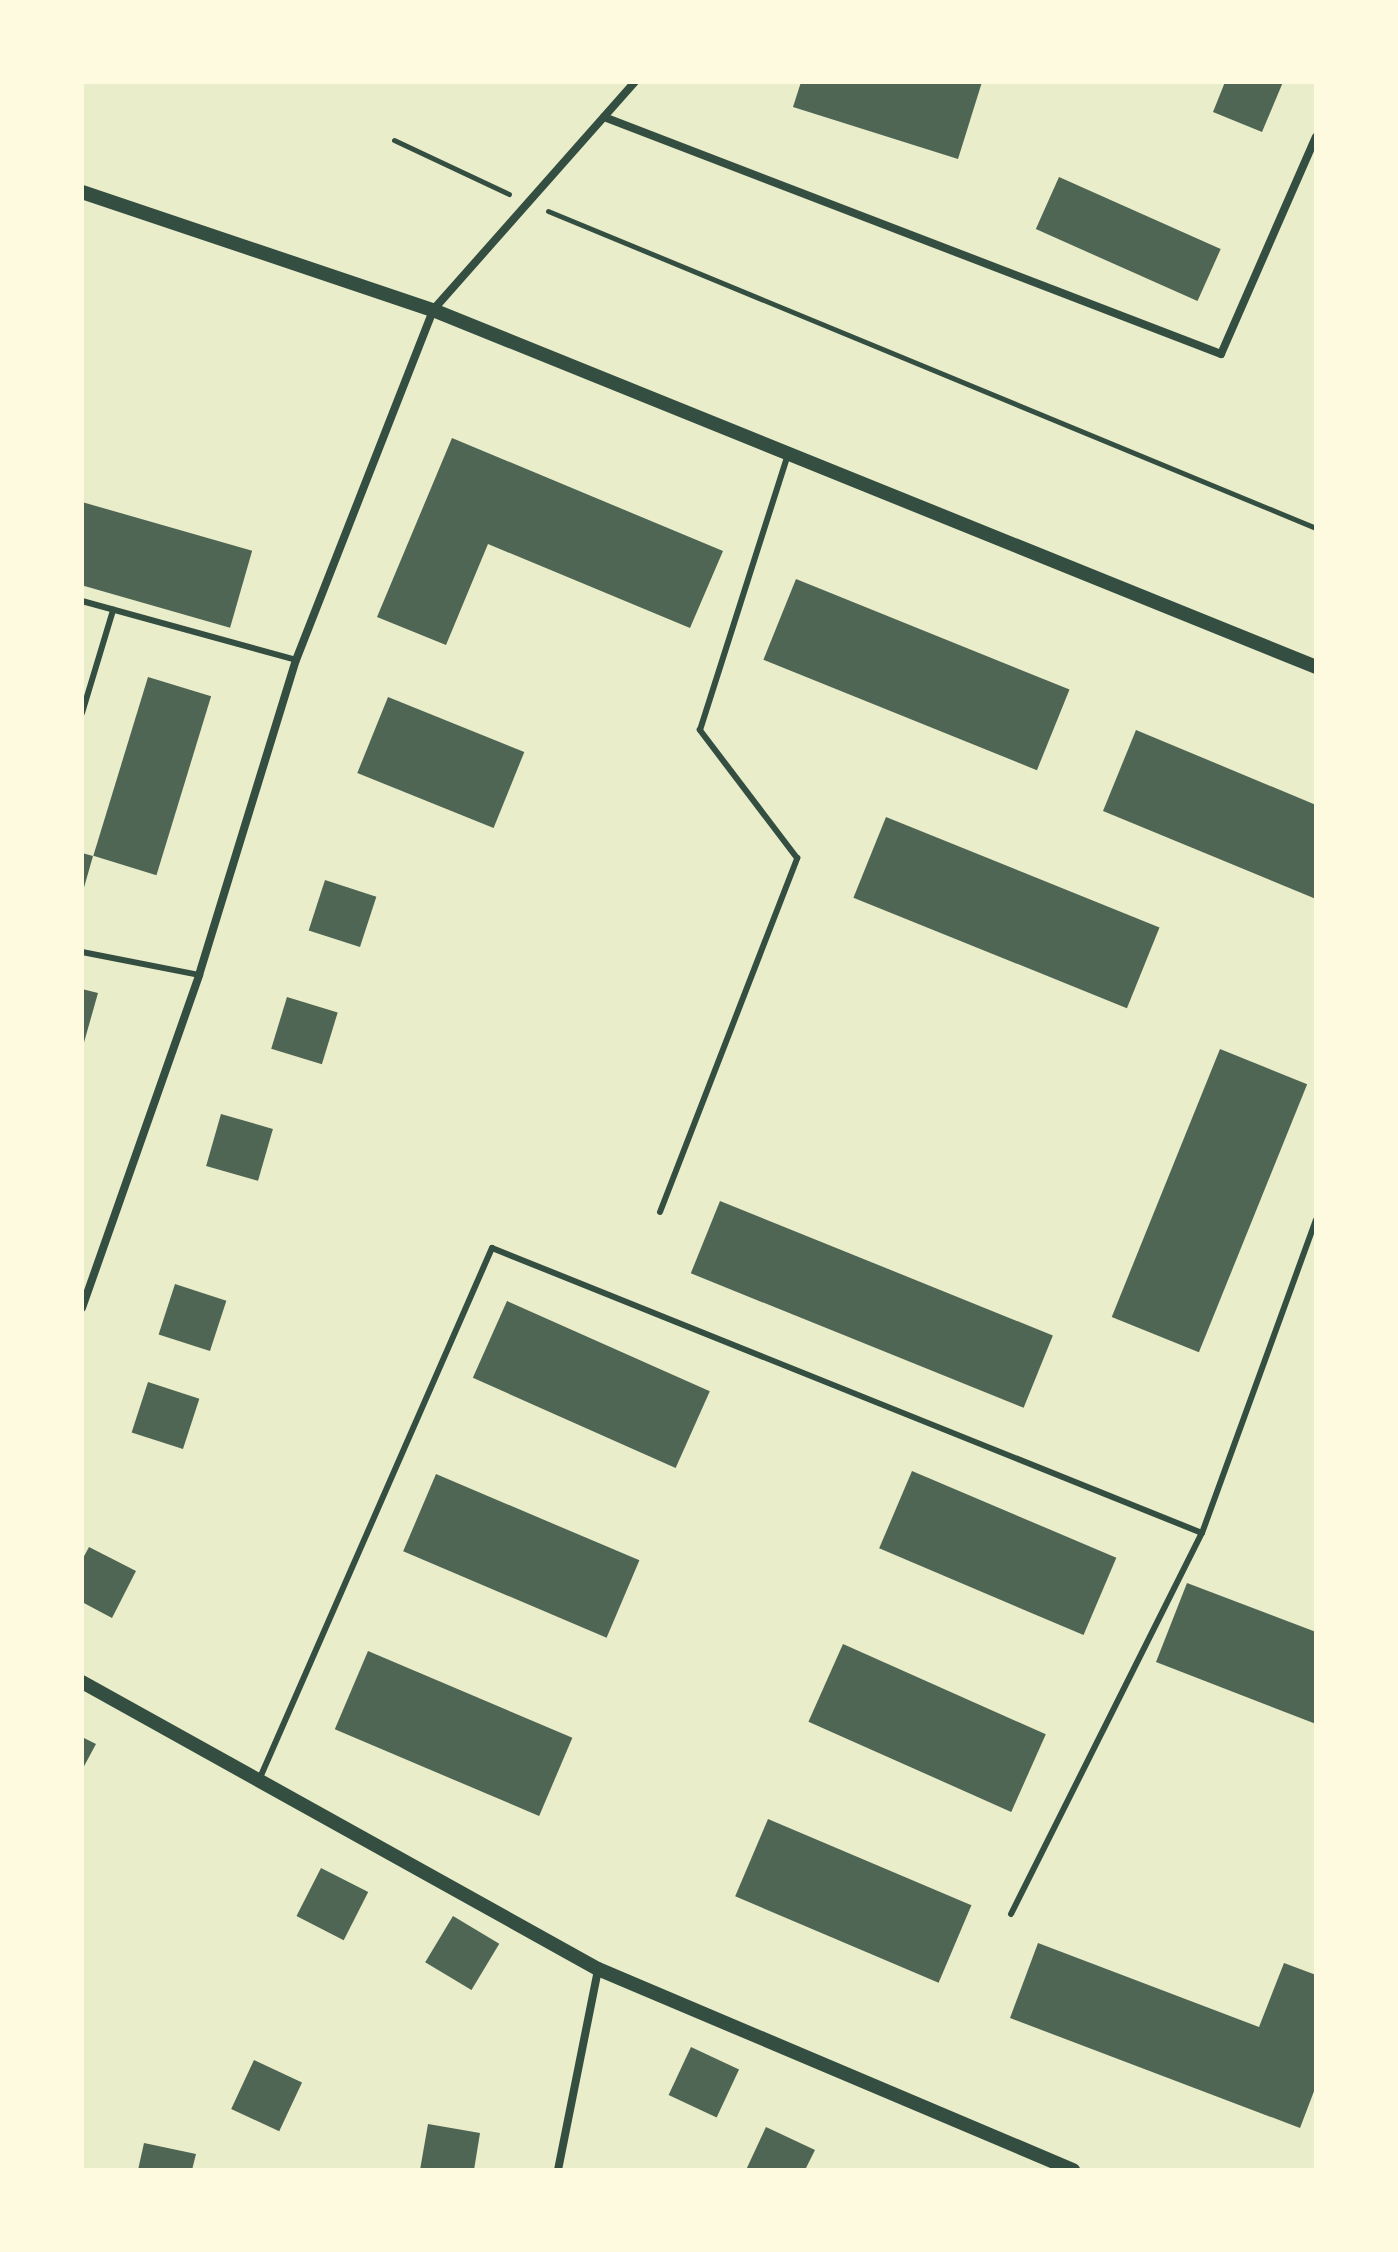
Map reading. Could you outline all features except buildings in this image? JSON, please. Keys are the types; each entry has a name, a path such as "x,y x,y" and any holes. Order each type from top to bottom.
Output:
{"street":[{"path":"82,1308 199,975 296,660 433,310 635,82"},
{"path":"604,117 1221,354 1316,137"},
{"path":"82,192 433,310 1316,667"},
{"path":"82,1682 598,1969 1073,2170"},
{"path":"558,2170 598,1969"}],"lane":[{"path":"660,1212 797,858 700,730 788,454"},
{"path":"82,601 296,660"},
{"path":"82,713 113,610"},
{"path":"82,952 199,975"},
{"path":"1011,1914 1202,1533 1316,1220"},
{"path":"259,1780 492,1248 1202,1533"}],"path":[{"path":"394,140 528,203 1316,528"}]}
